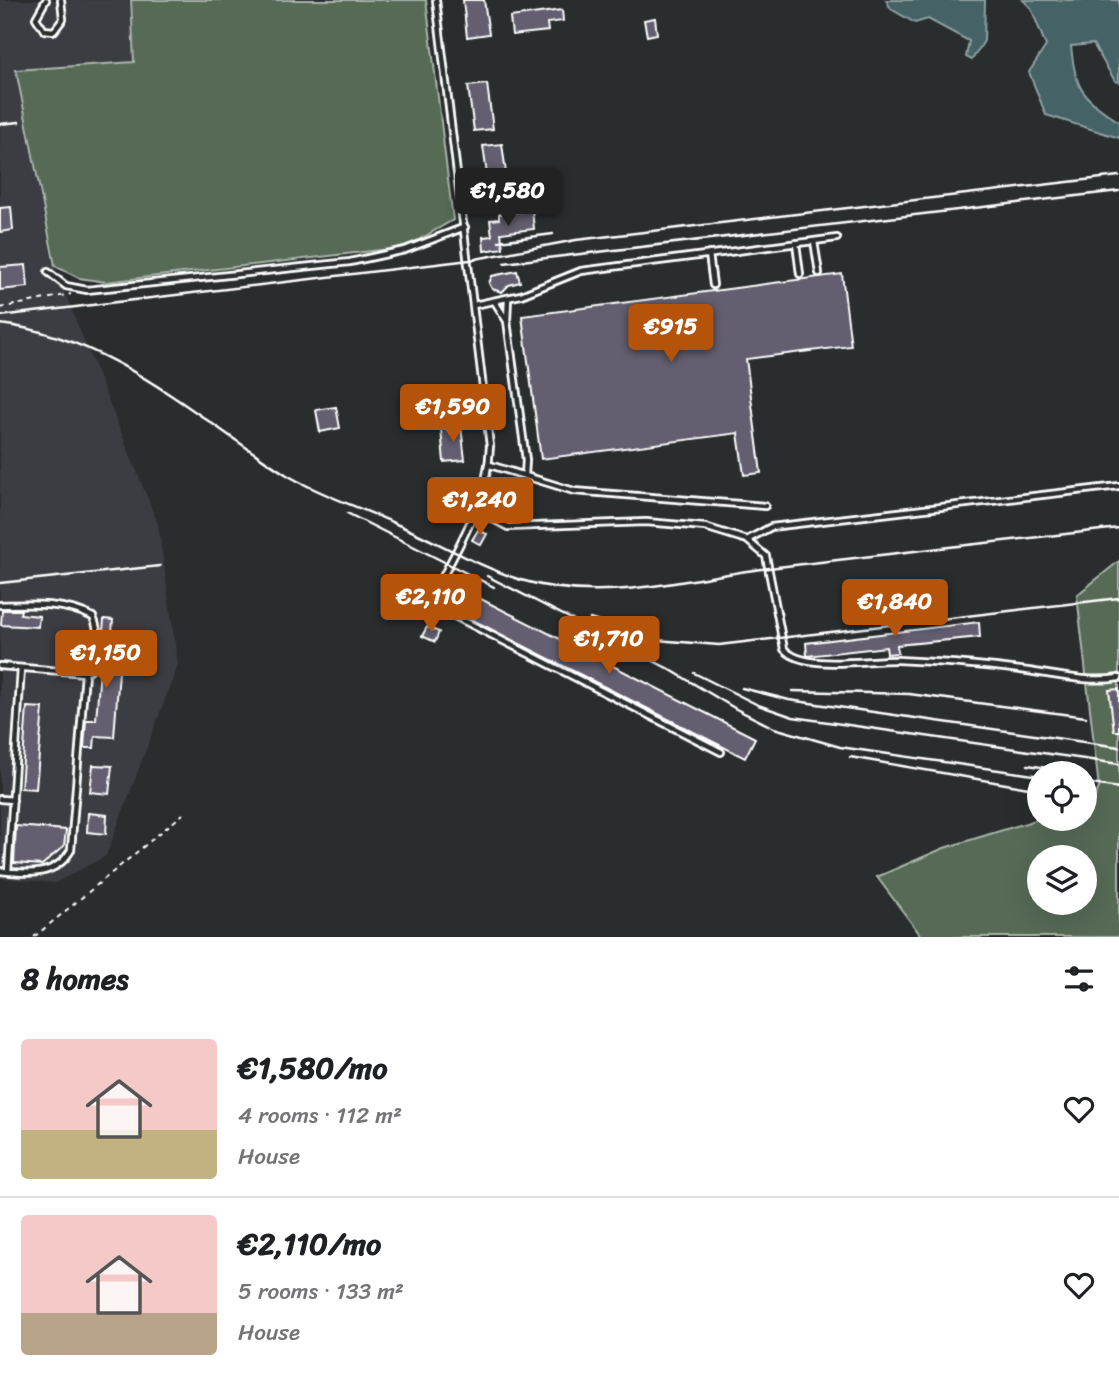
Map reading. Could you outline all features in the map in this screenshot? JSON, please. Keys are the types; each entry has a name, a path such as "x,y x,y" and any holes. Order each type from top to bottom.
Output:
{"lane":[{"path":"46,0 36,18 44,30 54,31 63,19 61,0"},
{"path":"436,0 490,446 489,465 476,510 429,603 721,752"},
{"path":"48,272 66,286 87,290 350,262 405,250 465,227"},
{"path":"474,304 508,299 581,271 837,238"},
{"path":"814,241 819,273"},
{"path":"796,243 800,274"},
{"path":"709,254 713,285"},
{"path":"508,299 507,321 526,460 525,475"},
{"path":"495,302 507,321"},
{"path":"489,465 574,491 765,506"},
{"path":"747,540 771,527 1119,486"},
{"path":"476,510 508,527 646,522 705,527 747,540 766,556 780,638 790,656 811,662 896,660 976,664 1086,678 1119,678"},
{"path":"0,605 60,605 77,608 93,617 97,627 98,646 91,669 85,673 0,666"},
{"path":"8,872 21,668"},
{"path":"0,871 53,870 64,862 71,850 85,673"},
{"path":"0,799 13,800"}],"path":[{"path":"0,308 87,290"},
{"path":"34,937 183,814"}],"shaded area":[{"path":"0,0 129,0 134,62 16,71 52,261 158,524 178,665 106,856 55,883 0,878"}],"green space":[{"path":"131,0 426,0 453,220 406,247 106,282 79,278 55,266 16,70 134,62"},
{"path":"1119,561 1119,937 922,937 877,877 944,848 1027,823 1027,831 1097,831 1099,788 1077,595"}],"water":[{"path":"886,0 985,0 984,41 972,60 966,57 969,41 928,19 915,23 891,9"},
{"path":"1023,0 1119,0 1119,82 1115,81 1093,44 1071,46 1075,74 1083,92 1119,122 1119,138 1046,115 1029,72 1046,46 1031,8"}],"building":[{"path":"463,0 484,0 489,34 467,37"},
{"path":"562,10 563,21 547,23 548,31 512,35 510,17"},
{"path":"655,18 657,34 647,36 644,20"},
{"path":"487,84 493,129 474,131 468,86"},
{"path":"502,144 507,180 488,182 483,146"},
{"path":"11,207 13,230 0,232 0,208"},
{"path":"532,210 534,229 501,233 503,248 484,251 483,237 492,236 490,220 499,219 499,214"},
{"path":"26,265 28,287 0,290 0,267"},
{"path":"517,271 520,282 509,285 502,292 492,289 489,283 492,276"},
{"path":"842,274 851,346 746,359 761,473 744,475 738,433 541,459 522,316"},
{"path":"336,407 340,428 320,432 316,410"},
{"path":"461,426 465,460 444,462 441,429"},
{"path":"478,530 487,534 481,545 472,540"},
{"path":"473,595 755,738 745,758 463,615"},
{"path":"2,610 21,610 20,614 39,616 38,627 1,625"},
{"path":"104,619 113,620 111,645 121,646 114,737 95,736 94,748 84,748 86,720 96,720"},
{"path":"979,622 980,637 897,645 898,653 887,654 886,647 807,656 806,643"},
{"path":"427,627 439,632 435,642 422,636"},
{"path":"1119,689 1119,731 1114,731 1109,690"},
{"path":"27,707 43,708 36,789 21,788"},
{"path":"93,765 112,766 109,794 90,792"},
{"path":"88,813 107,815 106,834 87,832"},
{"path":"16,826 66,830 64,846 42,865 14,863"}],"railway":[{"path":"0,124 19,122"},
{"path":"0,316 470,260 576,240 1119,176"},
{"path":"504,263 1119,191"},
{"path":"499,241 553,234"},
{"path":"0,324 41,332 116,362 186,405 300,482 489,568 521,580 552,587 583,590 645,587 769,568 1119,528"},
{"path":"347,513 494,587"},
{"path":"0,583 160,566"},
{"path":"487,576 669,669 774,728 840,747 1027,774"},
{"path":"590,619 656,640 719,645 1119,598"},
{"path":"694,673 758,705 793,717 1119,764"},
{"path":"742,688 789,700 1119,747"},
{"path":"793,691 909,694 1086,717"},
{"path":"850,757 1027,788"},
{"path":"1097,785 1119,788"}]}
